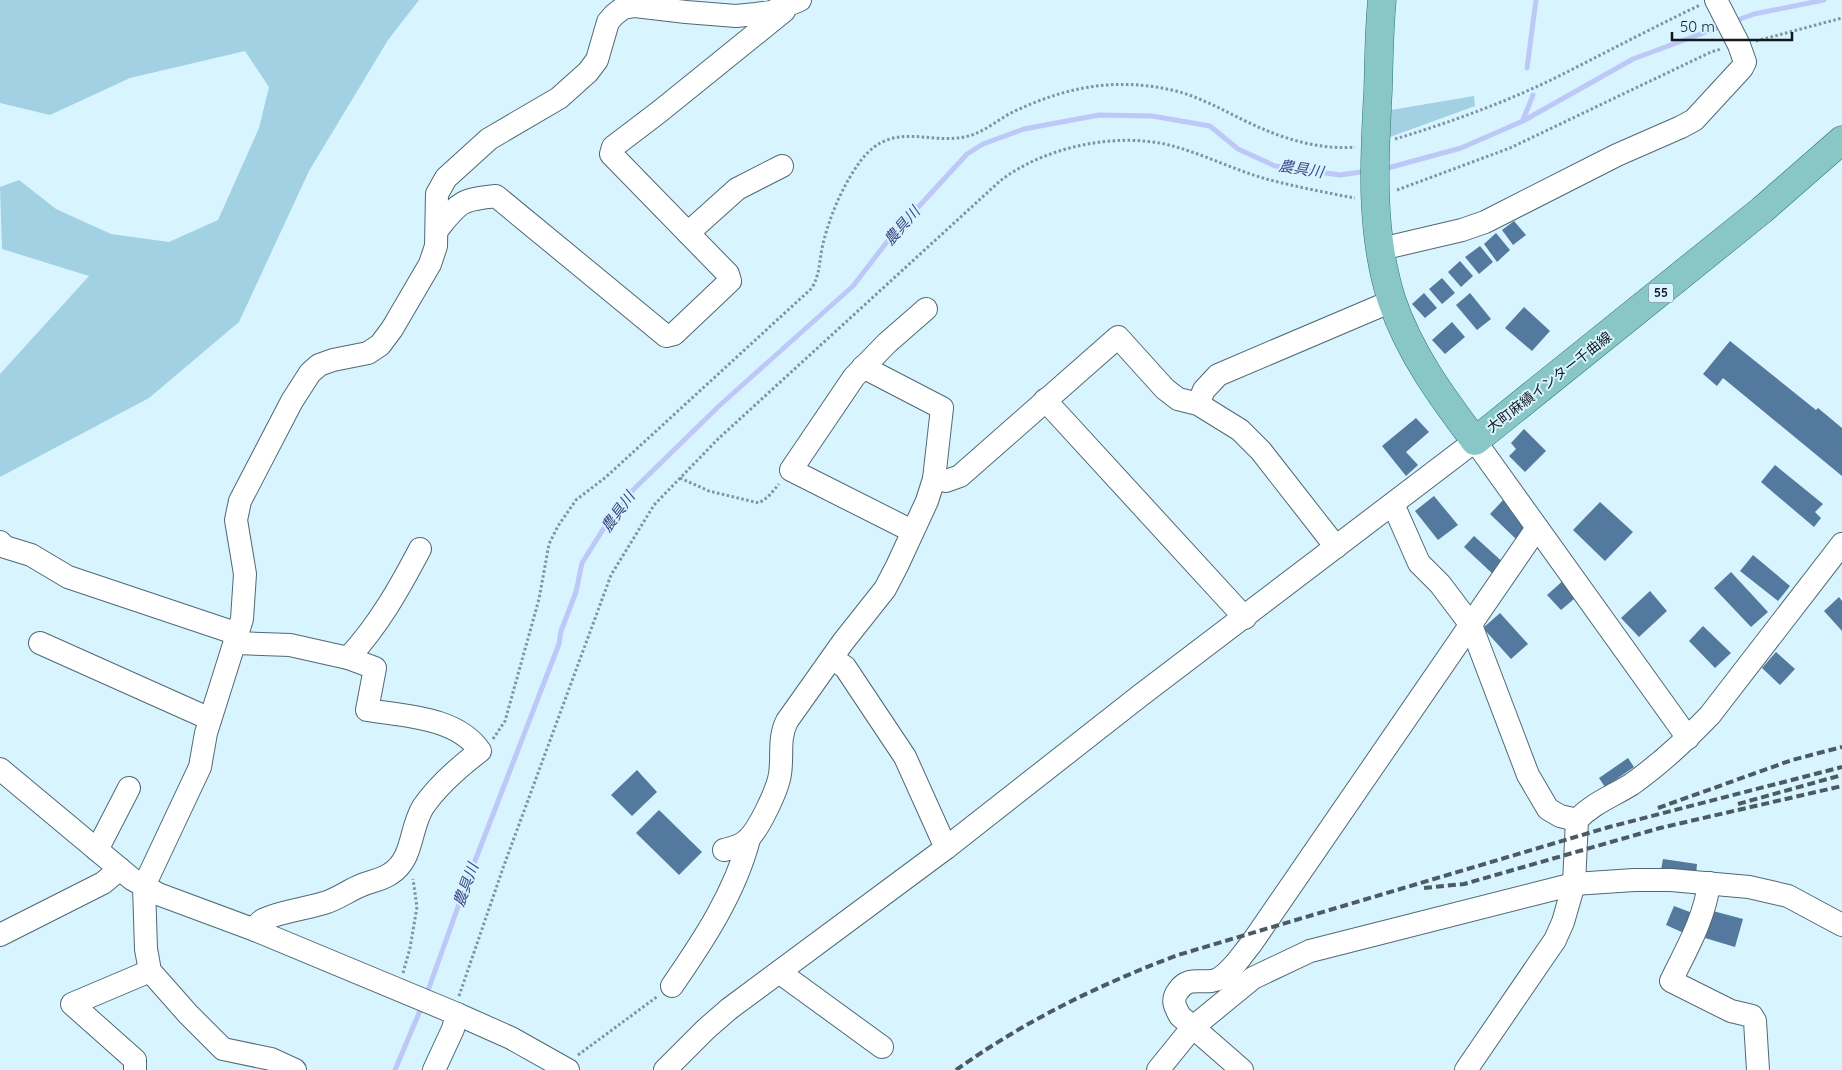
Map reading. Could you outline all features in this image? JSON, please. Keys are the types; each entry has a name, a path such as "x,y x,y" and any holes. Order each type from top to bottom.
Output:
{"main road":[{"name":"大町麻績インター千曲線","path":"1382,0 1374,194 1381,249 1392,301 1420,362 1440,395 1475,441 1754,217 1842,140"}],"street":[{"path":"1381,249 1462,230 1485,222 1618,155 1681,128 1694,120 1742,68 1745,62 1738,43 1713,2"},
{"path":"295,1070 271,1059 223,1049 188,1014 150,971 146,949 144,886 200,767 210,718 236,643 246,590 243,554 236,520 240,501 292,401 310,373 319,365 333,360 353,358 368,353 380,345 392,329 430,264 436,246 437,230 434,215 436,194 446,178 489,140 559,98 577,83 597,60 608,22 623,8 635,6 736,16 771,12 796,3"},
{"path":"437,230 457,206 468,199 496,196 666,336 674,334 730,280 728,274 611,154 613,147 796,3"},
{"path":"688,232 738,189 782,166"},
{"path":"1198,404 1204,390 1218,375 1282,350 1392,301"},
{"path":"912,531 791,470 854,376 886,343 926,309"},
{"path":"934,479 946,481 960,476 1118,337 1165,389 1178,399 1198,404 1240,430 1261,451 1336,547"},
{"path":"672,986 704,939 736,876 749,839 769,806 781,773 780,747 783,730 832,659 885,589 934,479 942,408 862,368"},
{"path":"1045,400 1244,618"},
{"path":"665,1070 706,1029 779,972 946,848 1141,695 1475,441 1688,738"},
{"path":"1393,504 1419,563 1440,584 1471,625 1528,775 1548,809 1560,816 1577,820"},
{"path":"1242,1070 1192,1028 1175,1008 1175,995 1181,986 1190,981 1217,980 1228,972 1250,944 1537,528"},
{"path":"0,542 5,547 31,555 68,577 232,632 236,643"},
{"path":"1466,1070 1555,940 1563,922 1574,884 1577,820 1596,803 1648,772 1688,738 1710,715 1842,544"},
{"path":"348,658 367,638 384,614 420,549"},
{"path":"40,643 210,718"},
{"path":"236,643 290,644 348,658 374,668 368,710 422,719 465,733 480,750 449,777 422,809 411,837 410,851 398,868 380,880 360,886 347,894 326,902 264,919 255,930"},
{"path":"832,659 845,667 905,757 946,848"},
{"path":"0,769 120,869 144,886 184,904 255,930 511,1038 565,1069"},
{"path":"97,850 129,788"},
{"path":"724,850 738,846 749,839"},
{"path":"0,936 102,882 120,869"},
{"path":"1158,1070 1192,1028 1253,978 1310,951 1574,884 1634,880 1709,883 1768,890 1788,896 1842,925"},
{"path":"1709,883 1707,899 1702,914 1671,981 1731,1011 1752,1016 1755,1021 1758,1070"},
{"path":"135,1070 135,1060 72,1004 150,971"},
{"path":"779,972 838,1013 843,1020 882,1047"},
{"path":"434,1070 453,1029 453,1013"}],"path":[{"path":"480,750 493,740 505,721 535,614 549,544 558,526 576,500 606,477 812,288 819,274 822,248 835,204 862,159 875,146 901,135 940,138 971,135 1014,112 1068,90 1101,84 1135,85 1177,92 1220,108 1264,130 1299,140 1341,148 1375,148 1478,111 1550,80 1648,29 1713,2"},
{"path":"453,1013 502,868 611,575 654,505 725,432 1014,170 1048,153 1075,146 1135,140 1161,144 1269,179 1374,194 1510,148 1711,52 1738,43 1842,18"},
{"path":"680,478 709,491 759,503 768,497"},
{"path":"401,992 417,907 410,851"},
{"path":"565,1069 672,986"}],"shaded area":[{"path":"0,0 419,0 388,40 309,171 239,322 149,398 0,477 0,374 89,276 2,249 0,187 19,180 56,209 111,234 169,242 218,220 259,128 269,87 245,51 130,78 50,115 0,103"},
{"path":"1474,96 1475,106 1390,137 1391,110"}],"building":[{"path":"1514,221 1526,235 1513,245 1502,230"},
{"path":"1496,233 1510,250 1497,262 1484,244"},
{"path":"1480,246 1493,262 1479,274 1465,257"},
{"path":"1460,261 1473,276 1461,287 1448,272"},
{"path":"1442,278 1455,293 1442,304 1429,289"},
{"path":"1424,293 1437,308 1425,318 1412,304"},
{"path":"1470,293 1491,319 1477,330 1456,305"},
{"path":"1524,307 1550,331 1532,351 1505,328"},
{"path":"1452,322 1465,337 1445,354 1432,340"},
{"path":"1730,341 1816,410 1818,408 1842,428 1842,476 1723,378 1717,386 1703,374"},
{"path":"1416,418 1429,432 1406,452 1418,465 1406,476 1382,446"},
{"path":"1524,429 1546,451 1525,472 1509,456 1516,449 1511,443"},
{"path":"1775,465 1823,504 1815,512 1821,518 1814,527 1761,482"},
{"path":"1434,496 1458,525 1438,540 1415,511"},
{"path":"1505,498 1531,526 1517,540 1490,514"},
{"path":"1600,502 1633,532 1605,561 1573,530"},
{"path":"1474,536 1506,565 1495,576 1464,547"},
{"path":"1753,555 1790,586 1778,601 1740,571"},
{"path":"1731,572 1768,612 1751,627 1714,588"},
{"path":"1566,578 1580,594 1561,610 1547,595"},
{"path":"1650,591 1667,611 1639,637 1621,618"},
{"path":"1839,597 1842,601 1842,631 1824,611"},
{"path":"1500,613 1528,644 1511,659 1483,628"},
{"path":"1703,626 1731,653 1715,668 1689,641"},
{"path":"1776,652 1795,669 1780,685 1762,668"},
{"path":"1628,758 1634,767 1605,787 1599,778"},
{"path":"637,770 657,792 632,816 611,795"},
{"path":"659,810 702,852 679,875 636,833"},
{"path":"1663,859 1697,864 1696,875 1661,870"},
{"path":"1674,906 1695,914 1686,934 1666,925"},
{"path":"1713,911 1743,919 1735,947 1705,938"}],"waterway":[{"path":"1527,68 1536,0"},
{"name":"農具川","path":"1732,22 1754,14 1824,0"},
{"name":"農具川","path":"1384,169 1461,148 1523,121 1633,59 1722,26"},
{"path":"1523,120 1533,95"},
{"name":"農具川","path":"426,996 468,879 559,644 561,631 576,592 582,563 604,528 633,490 719,406 853,286 890,238 967,154 983,144 1024,129 1099,115 1152,116 1210,126 1238,149 1275,166 1340,175 1368,171"},
{"name":"農具川","path":"395,1070 422,1006"}],"railway":[{"path":"1658,808 1792,760 1842,747"},
{"path":"956,1070 982,1052 1063,1005 1119,979 1178,955 1609,827 1842,767"},
{"path":"1738,804 1842,775"},
{"path":"1424,888 1464,884 1660,828 1842,786"}]}
